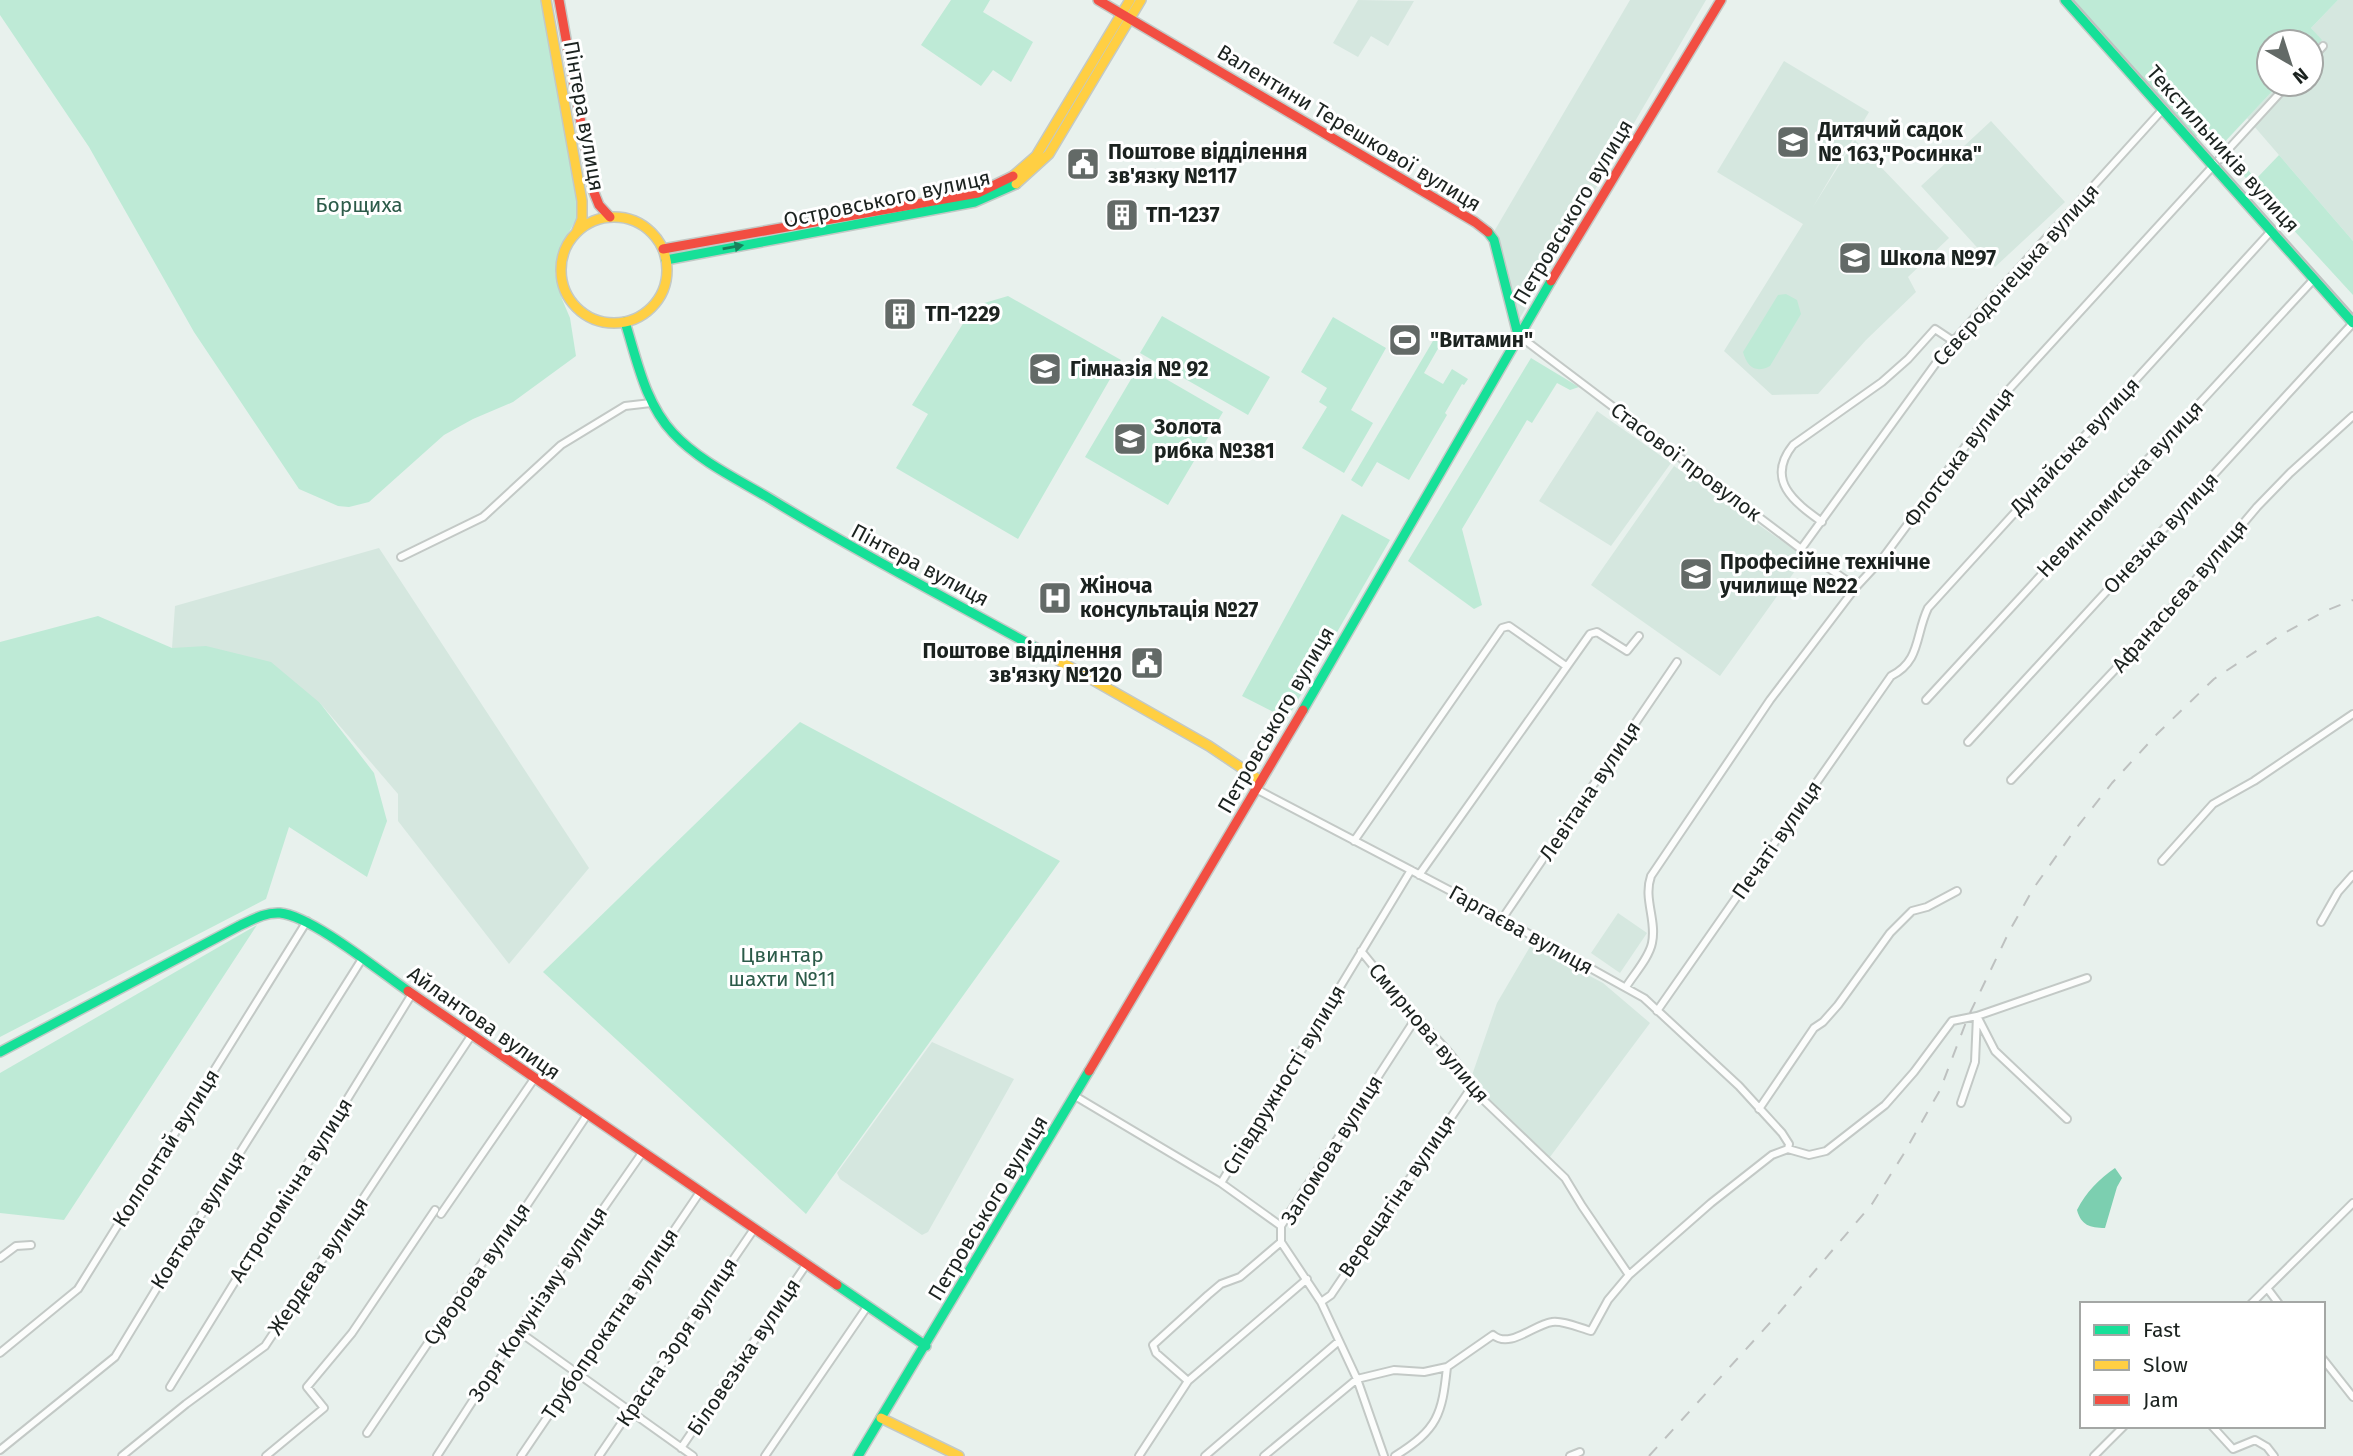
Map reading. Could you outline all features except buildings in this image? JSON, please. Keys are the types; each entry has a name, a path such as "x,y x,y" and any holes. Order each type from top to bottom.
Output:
{"street":[{"name":"Пінтера вулиця","path":"546,0 582,201 582,219 574,236"},
{"name":"Пінтера вулиця","path":"559,0 593,190 599,205 610,217"},
{"name":"Валентини Терешкової вулиця","path":"1098,0 1475,222 1492,235 1518,335"},
{"name":"Островського вулиця","path":"663,249 923,213 1003,194 1036,170 1049,154 1126,16 1130,0"},
{"name":"Островського вулиця","path":"666,260 995,188 1024,168 1052,132 1126,16 1141,0"},
{"name":"Петровського вулиця","path":"858,1456 1075,1096 1395,554 1518,335 1720,0"},
{"name":"Текстильників вулиця","path":"2065,0 2353,323"},
{"name":"Флотська вулиця","path":"1626,987 1653,939 1647,897 1651,876 1770,700 1856,587 1882,559 2002,397 2275,98"},
{"name":"Сєвєродонецька вулиця","path":"1801,549 1953,341 2164,109"},
{"path":"923,213 926,202"},
{"path":"610,217 639,224 656,238 666,260 666,281 660,298 648,311 625,322 608,323 584,314 569,298 562,278 564,256 574,236 596,221 610,217"},
{"name":"Дунайська вулиця","path":"1899,674 1917,648 1928,608 2272,230"},
{"name":"Невинномиська вулиця","path":"1926,700 2314,279"},
{"name":"Пінтера вулиця","path":"625,322 651,402 673,433 713,464 837,540 951,600 1209,746 1258,785"},
{"name":"Онезька вулиця","path":"1968,742 2353,323"},
{"path":"1822,522 1796,502 1787,490 1782,474 1786,454 1793,445 1882,383 1935,329 1953,341"},
{"name":"Стасової провулок","path":"1518,335 1801,549 1856,587"},
{"path":"401,557 483,517 561,445 625,405 651,402"},
{"name":"Афанасьєва вулиця","path":"2011,780 2159,624 2257,507 2353,416"},
{"path":"1354,841 1502,628 1509,626 1566,666"},
{"path":"1419,874 1593,632 1627,651 1639,636"},
{"name":"Левітана вулиця","path":"1502,919 1677,662"},
{"name":"Печаті вулиця","path":"1657,1011 1891,676 1899,674"},
{"path":"2162,861 2213,804 2254,781 2353,714"},
{"name":"Гаргаєва вулиця","path":"1258,785 1354,841 1644,998 1739,1086 1782,1133 1789,1143 1788,1149"},
{"name":"Співдружності вулиця","path":"1222,1183 1411,870"},
{"path":"2321,922 2353,875"},
{"path":"1759,1109 1814,1028 1838,1005 1890,933 1912,911 1927,907 1957,891"},
{"name":"Айлантова вулиця","path":"0,1052 270,912 284,912 307,921 926,1346"},
{"name":"Коллонтай вулиця","path":"0,1353 78,1289 307,921"},
{"name":"Смирнова вулиця","path":"1362,951 1416,1018 1451,1053 1471,1088 1565,1178 1629,1275"},
{"name":"Ковтюха вулиця","path":"0,1450 115,1357 362,959"},
{"path":"1264,1456 1357,1379 1394,1370 1424,1372 1447,1367 1493,1335 1500,1339 1511,1339 1553,1321 1591,1331 1608,1300 1629,1275 1711,1203 1772,1155 1788,1149 1809,1155 1826,1151 1885,1105 1952,1021 1977,1016 2087,978"},
{"name":"Астрономічна вулиця","path":"170,1387 412,994"},
{"path":"1961,1104 1975,1062 1977,1016"},
{"path":"1977,1016 1995,1051 2067,1119"},
{"name":"Заломова вулиця","path":"1188,1381 1156,1353 1153,1345 1221,1284 1240,1277 1281,1242 1281,1226 1416,1018"},
{"name":"Жердєва вулиця","path":"122,1456 186,1404 265,1346 471,1035"},
{"path":"266,1456 324,1408 307,1387 352,1333 534,1079"},
{"name":"Верещагіна вулиця","path":"1321,1302 1331,1295 1471,1088"},
{"path":"1075,1096 1222,1183 1281,1226"},
{"name":"Суворова вулиця","path":"367,1433 489,1253 497,1250 587,1115"},
{"name":"Зоря Комунізму вулиця","path":"437,1456 518,1331 642,1153"},
{"name":"Трубопрокатна вулиця","path":"521,1456 700,1192"},
{"path":"2253,1302 2314,1239 2352,1205"},
{"name":"Красна Зоря вулиця","path":"599,1456 754,1229"},
{"path":"1281,1242 1321,1302 1357,1379 1384,1456"},
{"path":"0,1258 16,1246 31,1245"},
{"name":"Біловезька вулиця","path":"681,1448 806,1265"},
{"name":"Верещагіна вулиця","path":"1139,1456 1188,1381 1307,1279"},
{"path":"2267,1288 2278,1302"},
{"path":"765,1456 867,1307"},
{"path":"518,1331 693,1456"},
{"path":"1205,1456 1339,1341"},
{"path":"2325,1362 2353,1397"},
{"path":"1395,1456 1429,1431 1443,1404 1447,1367"},
{"path":"881,1418 959,1456"},
{"path":"2094,1456 2122,1428"},
{"path":"2214,1428 2233,1449"},
{"path":"2227,1456 2233,1449 2255,1440 2267,1447 2274,1456"},
{"path":"1570,1456 1580,1452"}],"shaded area":[{"path":"1358,0 1414,1 1388,46 1371,36 1358,57 1333,43"},
{"path":"1630,0 1706,0 1517,323 1492,235"},
{"path":"2338,0 2353,0 2353,241 2247,118 2266,98 2325,98 2325,28 2311,28"},
{"name":"Школа №97","path":"1784,61 1869,112 1813,207 1855,140 1949,238 1908,277 1916,292 1866,340 1818,394 1772,395 1724,351 1803,224 1717,172"},
{"path":"1991,121 2065,202 1995,267 1921,186"},
{"path":"1597,411 1671,463 1611,546 1539,501"},
{"name":"Професійне технічне училище №22","path":"1674,466 1805,557 1720,676 1591,585"},
{"path":"379,548 589,868 509,964 398,821 398,794 320,703 172,648 175,606"},
{"path":"1618,913 1647,933 1620,973 1591,953"},
{"path":"1531,945 1603,983 1650,1023 1547,1161 1470,1081 1497,1003"},
{"path":"932,1042 1014,1079 928,1232 922,1235 840,1179 837,1173"},
{"path":"2115,1168 2122,1178 2105,1228 2087,1225 2077,1210 2093,1186"}],"green space":[{"name":"Борщиха","path":"0,0 541,0 577,201 577,218 560,248 555,274 570,318 576,356 513,402 444,435 369,502 349,507 338,506 299,489 194,332 89,147 0,15"},
{"path":"951,0 990,0 983,12 1033,42 1011,82 993,70 981,86 921,45"},
{"path":"2065,0 2338,0 2311,28 2255,28 2255,98 2266,98 2219,148 2203,131 2191,141"},
{"path":"2279,155 2353,241 2353,295 2233,164 2239,160 2256,179"},
{"path":"1786,294 1797,300 1801,314 1770,366 1756,369 1749,365 1743,352 1778,295"},
{"path":"1008,296 1121,360 1018,539 896,468 928,414 912,405 974,306"},
{"path":"1162,316 1270,377 1248,415 1140,353"},
{"path":"1333,317 1386,348 1351,410 1373,423 1344,473 1302,448 1327,407 1319,402 1327,388 1301,372"},
{"path":"1440,329 1447,333 1424,373 1443,384 1452,369 1468,379 1462,384 1445,413 1447,415 1409,480 1377,462 1362,487 1351,480"},
{"path":"1531,358 1579,387 1570,390 1557,383 1532,423 1527,420 1462,529 1482,605 1474,609 1408,561"},
{"path":"1140,364 1223,412 1168,505 1085,457"},
{"path":"1342,514 1390,540 1287,719 1242,696"},
{"path":"98,616 172,648 206,646 271,662 320,703 374,773 387,821 367,877 289,827 266,899 0,1037 0,642"},
{"name":"Цвинтар шахти №11","path":"800,722 1060,861 806,1214 543,972"},
{"path":"257,925 64,1220 0,1213 0,1073"}],"tram line":[{"path":"2073,0 2353,314"}],"railway":[{"path":"1649,1456 1778,1314 1872,1204 1940,1090 1968,1017 2033,889 2112,783 2157,734 2214,679 2279,636 2325,611 2353,600"}],"traffic: fast":[{"path":"2065,0 2353,323"},
{"path":"666,260 975,202 1016,184"},
{"path":"1488,232 1494,240 1518,335"},
{"path":"1303,710 1551,281"},
{"path":"625,322 643,380 655,408 673,433 694,452 840,540 1056,659"},
{"path":"0,1052 239,926 269,914 293,916 309,924 408,991"},
{"path":"858,1456 1089,1071"},
{"path":"837,1285 926,1346"}],"traffic: slow":[{"path":"546,0 582,201 582,219 577,231"},
{"path":"1013,176 1036,156 1130,0"},
{"path":"1016,184 1049,154 1141,0"},
{"path":"614,217 634,221 651,233 663,250 667,270 663,290 651,307 634,319 614,323 594,319 577,307 565,290 561,270 565,250 577,233 594,221 614,217"},
{"path":"1056,659 1209,746 1261,781"},
{"path":"881,1418 959,1456"}],"traffic: jam":[{"path":"559,0 593,190 599,205 610,217"},
{"path":"1098,0 1488,232"},
{"path":"1551,281 1721,0"},
{"path":"663,249 978,193 1013,176"},
{"path":"1089,1071 1303,710"},
{"path":"408,991 837,1285"}],"place":[{"name":"Дитячий садок № 163,\"Росинка\"","path":"1793,142"},
{"name":"Поштове відділення зв'язку №117","path":"1083,164"},
{"name":"ТП-1237","path":"1122,215"},
{"name":"Школа №97","path":"1855,258"},
{"name":"ТП-1229","path":"900,314"},
{"name":"\"Витамин\"","path":"1405,340"},
{"name":"Гімназія № 92","path":"1045,369"},
{"name":"Золота рибка №381","path":"1130,439"},
{"name":"Професійне технічне училище №22","path":"1696,574"},
{"name":"Жіноча консультація №27","path":"1055,598"},
{"name":"Поштове відділення зв'язку №120","path":"1147,663"}]}
